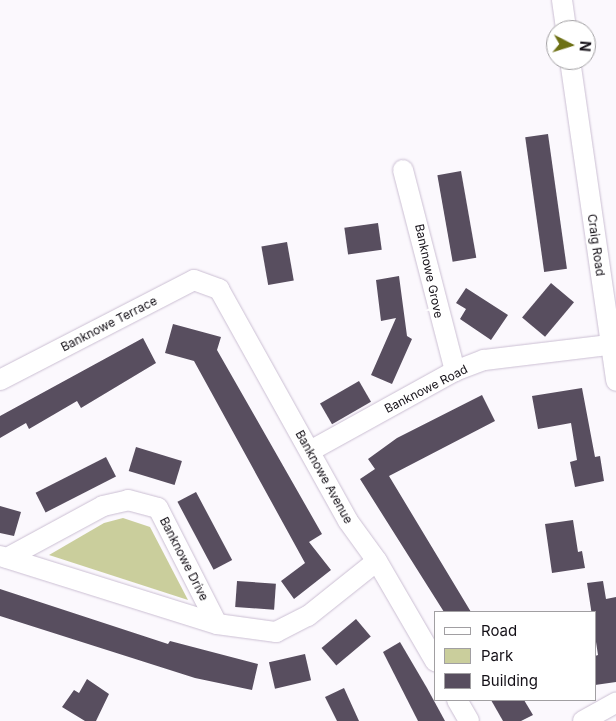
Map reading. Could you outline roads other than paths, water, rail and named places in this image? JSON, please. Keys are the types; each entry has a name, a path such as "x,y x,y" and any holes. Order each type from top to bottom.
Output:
{"street":[{"path":"562,0 565,20"},
{"name":"Craig Road","path":"571,70 613,344 616,381"},
{"name":"Banknowe Grove","path":"403,170 455,371"},
{"name":"Banknowe Terrace","path":"0,380 194,280 219,289"},
{"name":"Banknowe Avenue","path":"219,289 348,521 377,560 434,659"},
{"name":"Banknowe Road","path":"310,451 455,371 484,360 613,344"},
{"name":"Banknowe Drive","path":"3,557 103,506 128,500 158,508 217,624"},
{"name":"Banknowe Drive","path":"3,557 217,624 276,632 308,616 377,560"},
{"path":"458,701 469,721"},
{"path":"583,721 616,703"}]}
